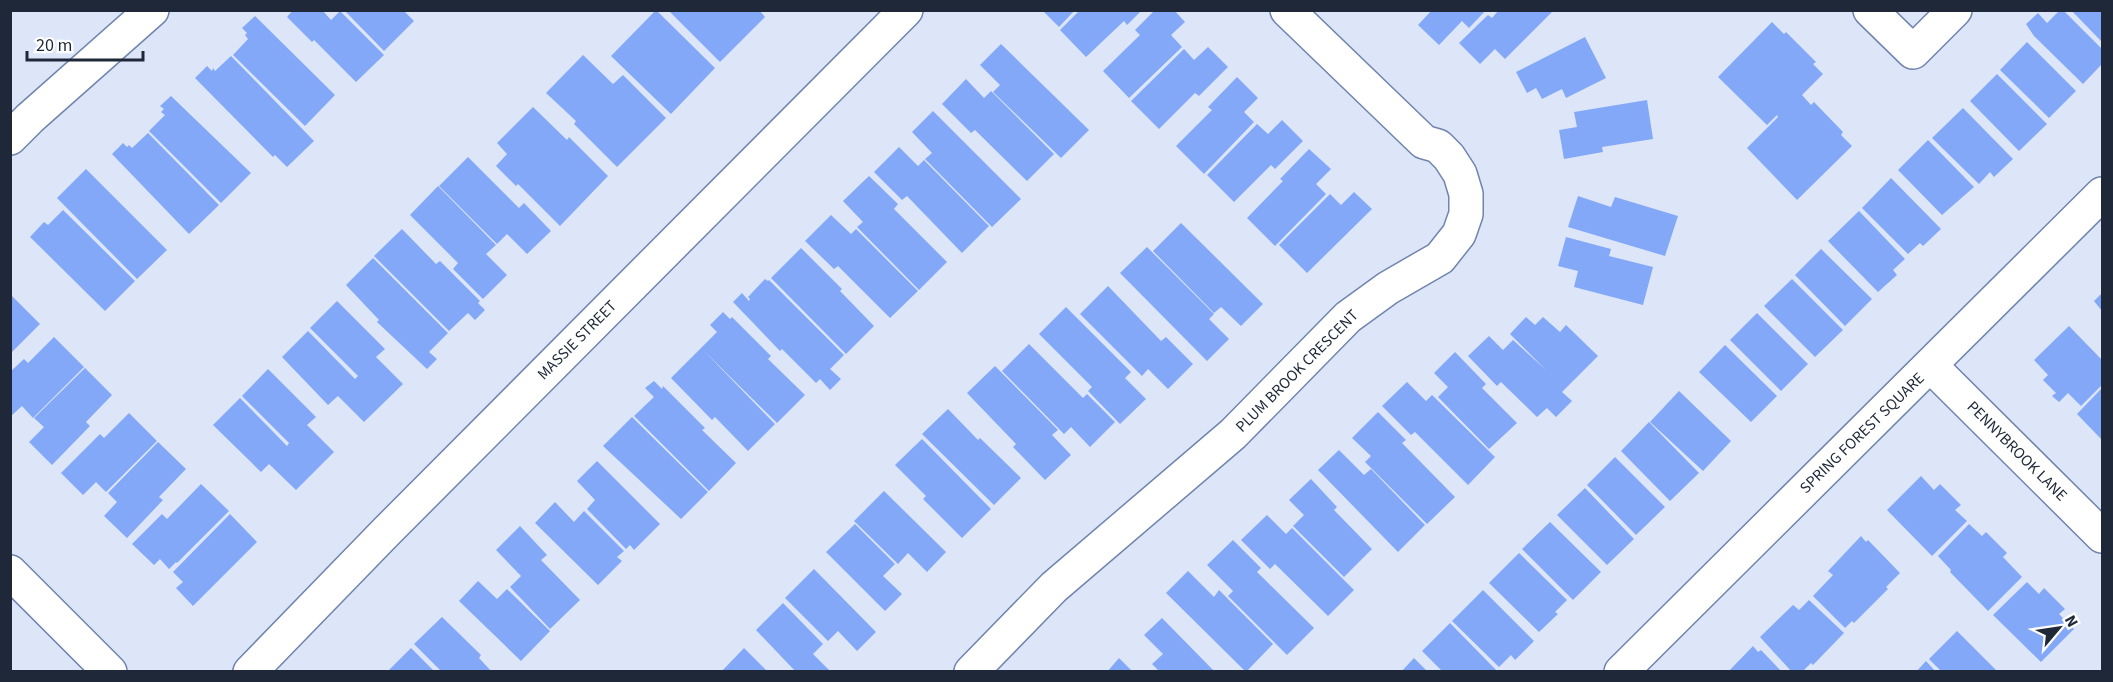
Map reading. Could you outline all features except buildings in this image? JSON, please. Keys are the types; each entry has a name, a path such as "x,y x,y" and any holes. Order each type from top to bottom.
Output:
{"street":[{"path":"10,138 152,10"},
{"name":"MASSIE STREET","path":"250,672 385,533 906,10"},
{"name":"PLUM BROOK CRESCENT","path":"971,672 1054,587 1233,434 1348,317 1388,288 1440,258 1459,234 1466,214 1466,194 1460,174 1449,157 1438,146 1424,142 1287,10"},
{"path":"1870,10 1913,52 1954,10"},
{"name":"SPRING FOREST SQUARE","path":"1621,672 2103,194"},
{"name":"PENNYBROOK LANE","path":"1930,366 2103,536"},
{"path":"10,572 110,672"}]}
